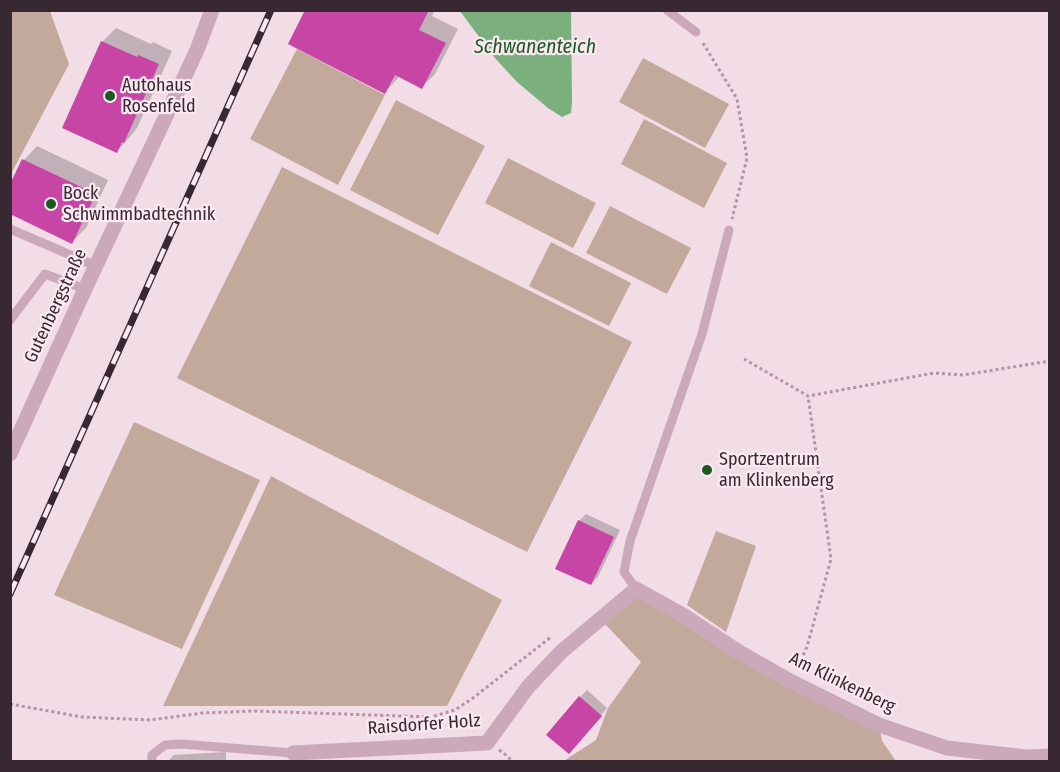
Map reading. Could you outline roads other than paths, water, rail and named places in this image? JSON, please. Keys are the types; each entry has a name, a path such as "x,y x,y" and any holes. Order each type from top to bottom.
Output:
{"street":[{"name":"Gutenbergstraße","path":"10,454 197,50 212,10"},
{"name":"Am Klinkenberg","path":"636,590 683,615 739,652 790,681 879,725 947,748 1026,757 1050,756"},
{"name":"Raisdorfer Holz","path":"293,753 487,743 528,687 561,652 636,590"}],"lane":[{"path":"667,10 696,32"},
{"path":"10,229 96,266"},
{"path":"636,590 624,572 630,541 702,334 729,230"},
{"path":"10,320 45,274 85,289"},
{"path":"152,762 152,755 165,745 181,744 293,753"}],"water":[{"name":"Schwanenteich","path":"460,11 571,11 571,113 562,117 517,82 494,57"}],"railway":[{"path":"10,594 271,10"}],"place":[{"name":"Autohaus Rosenfeld","path":"110,96"},
{"name":"Bock Schwimmbadtechnik","path":"51,204"},
{"name":"Sportzentrum am Klinkenberg","path":"707,470"}]}
